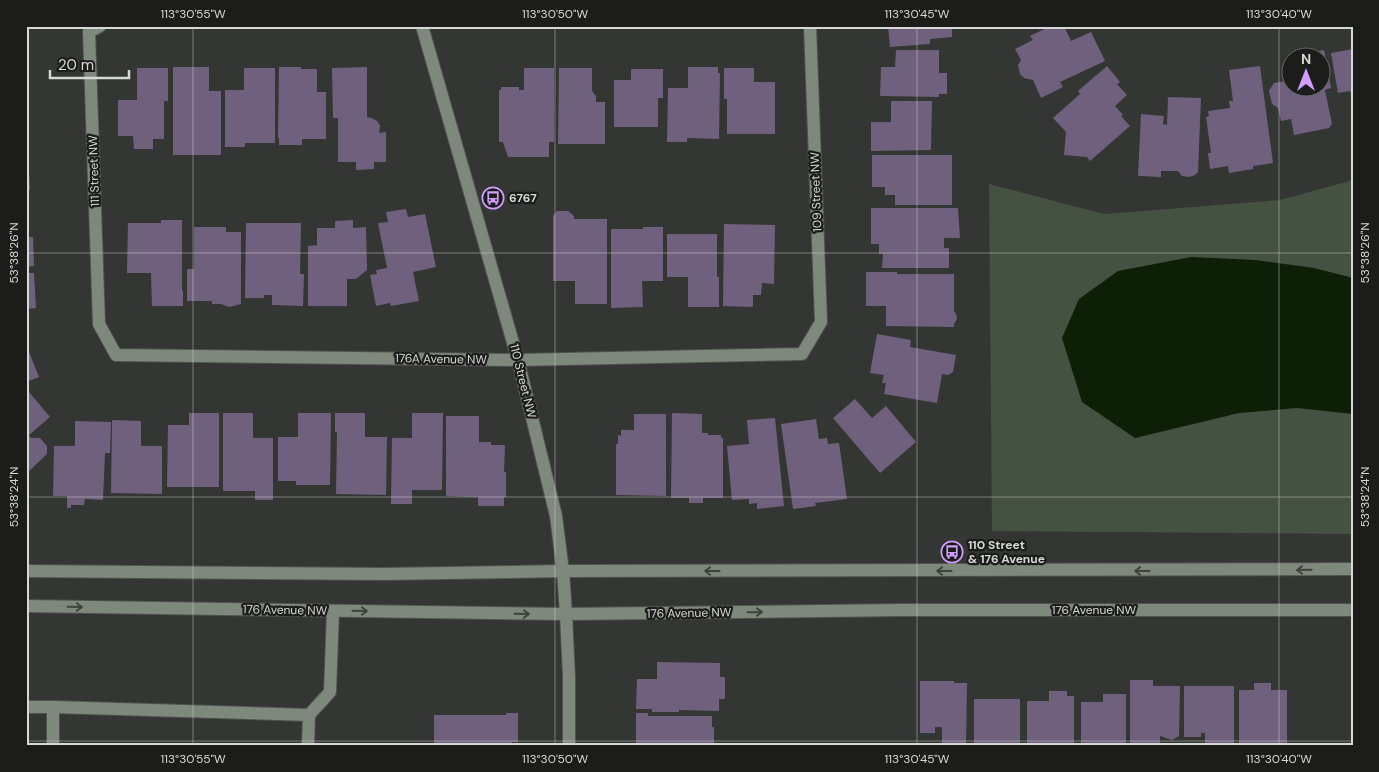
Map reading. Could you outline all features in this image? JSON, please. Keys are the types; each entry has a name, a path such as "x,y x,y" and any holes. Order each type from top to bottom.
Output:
{"street":[{"name":"111 Street NW","path":"99,324 89,32 100,26"},
{"name":"110 Street NW","path":"422,26 518,360 556,516 566,614 569,677 569,746"},
{"name":"109 Street NW","path":"802,354 821,322 810,26"},
{"name":"176A Avenue NW","path":"99,324 116,355 518,360 802,354"},
{"path":"26,571 384,574 563,571 1353,570"},
{"name":"176 Avenue NW","path":"26,606 566,614 901,610 1353,610"},
{"path":"308,746 309,715 330,692 333,611"},
{"path":"26,707 309,715"},
{"path":"53,708 53,746"}],"shaded area":[{"path":"1353,180 1353,534 992,531 989,184 1104,214 1280,200"},
{"path":"1191,257 1255,260 1314,268 1353,278 1353,414 1297,408 1239,413 1135,438 1082,402 1062,338 1079,299 1118,271"}],"building":[{"path":"888,26 952,26 952,37 930,39 930,44 890,47"},
{"path":"1051,26 1064,26 1071,41 1091,32 1105,61 1060,82 1063,87 1041,98 1033,80 1024,78 1020,74 1018,65 1021,60 1015,49 1033,40 1030,36"},
{"path":"1353,49 1353,98 1350,91 1338,93 1332,53"},
{"path":"896,50 939,50 939,73 947,73 947,94 939,94 939,97 880,96 881,67 895,67"},
{"path":"1107,66 1120,82 1117,84 1127,95 1115,106 1130,126 1090,161 1087,157 1064,155 1066,132 1053,118 1080,94 1078,91"},
{"path":"1260,66 1273,163 1253,166 1253,169 1229,173 1228,166 1210,169 1208,153 1211,153 1206,117 1209,116 1208,111 1230,108 1229,101 1233,101 1229,70"},
{"path":"173,67 209,67 209,91 221,91 221,155 173,155"},
{"path":"279,67 317,69 317,92 326,92 326,139 302,139 302,145 279,145"},
{"path":"367,67 367,117 377,121 380,126 379,133 386,132 386,162 374,162 374,169 356,170 356,162 338,162 338,118 333,118 332,68"},
{"path":"688,67 718,67 718,73 720,73 719,139 687,138 687,142 667,142 668,88 688,88"},
{"path":"137,68 168,68 168,101 164,101 164,139 153,139 153,149 134,149 133,136 118,136 118,100 137,100"},
{"path":"244,68 275,68 275,143 245,143 245,147 225,147 225,90 244,90"},
{"path":"524,68 554,68 554,142 549,142 549,157 508,157 503,142 499,142 499,90 501,90 501,87 519,87 519,90 524,90"},
{"path":"559,68 592,68 592,91 596,96 596,102 605,102 605,144 558,144"},
{"path":"724,68 754,68 754,82 775,82 775,134 727,134 727,99 724,99"},
{"path":"631,69 663,69 663,98 658,98 658,127 614,127 614,80 631,80"},
{"path":"1282,82 1282,98 1327,98 1332,124 1329,128 1294,135 1291,119 1281,121 1278,108 1272,104 1269,91 1274,83"},
{"path":"1168,97 1201,98 1198,172 1189,177 1182,176 1178,171 1161,171 1161,177 1138,176 1141,114 1164,116 1163,124 1167,125"},
{"path":"891,101 932,101 931,150 871,151 871,122 891,122"},
{"path":"872,155 952,155 952,205 895,205 895,195 885,195 885,187 872,187"},
{"path":"26,156 28,156 30,190 26,190"},
{"path":"871,208 958,208 960,238 944,238 944,248 949,248 949,268 882,268 883,254 879,254 879,244 871,244"},
{"path":"406,209 408,217 425,214 436,267 413,272 419,301 391,306 390,303 376,306 370,275 377,274 376,270 387,268 378,223 388,222 386,212"},
{"path":"557,211 568,211 574,216 574,219 607,219 607,304 575,304 575,281 553,281 553,216"},
{"path":"161,220 182,220 183,306 152,306 151,273 127,273 128,223 161,223"},
{"path":"353,220 353,228 366,227 367,270 356,279 347,279 347,306 308,306 308,246 317,245 317,228 335,228 335,221"},
{"path":"246,223 301,223 300,274 304,274 303,306 272,305 272,295 264,295 264,298 245,298"},
{"path":"724,224 775,225 774,284 762,283 761,295 753,295 753,307 723,306"},
{"path":"194,227 226,227 226,232 241,232 241,304 229,307 221,304 212,304 212,301 187,301 187,269 194,269"},
{"path":"643,227 663,227 663,281 642,281 643,307 611,308 611,229 643,229"},
{"path":"667,234 717,234 719,307 688,307 688,277 667,277"},
{"path":"26,237 33,237 34,266 26,267"},
{"path":"866,272 954,274 954,311 957,319 954,327 886,326 886,306 866,306"},
{"path":"26,273 34,273 36,308 26,309"},
{"path":"877,334 911,340 910,347 956,355 953,372 948,375 942,374 937,403 884,394 886,383 882,383 884,375 870,373"},
{"path":"26,344 39,377 26,382"},
{"path":"29,392 50,417 29,435 31,438 40,438 47,446 47,454 27,473 26,394"},
{"path":"855,399 872,418 886,406 916,442 880,473 833,418"},
{"path":"189,413 219,413 219,487 167,487 168,425 189,425"},
{"path":"223,413 253,413 253,438 273,438 273,500 255,500 255,491 223,491"},
{"path":"298,413 331,413 330,485 296,485 296,481 278,481 278,437 298,437"},
{"path":"335,413 365,413 365,437 387,437 386,495 336,494 337,432 335,432"},
{"path":"412,413 443,413 442,490 412,490 412,504 391,504 392,438 412,438"},
{"path":"672,413 702,414 702,433 721,435 721,438 723,438 723,498 703,498 703,503 689,503 689,498 671,498"},
{"path":"634,414 666,414 666,496 616,495 616,444 618,444 618,435 621,436 621,430 634,430"},
{"path":"446,416 479,416 479,442 491,442 491,445 505,445 504,472 506,472 506,497 504,497 504,506 478,506 478,497 446,496"},
{"path":"775,418 784,506 757,509 757,503 749,504 749,499 732,500 727,446 749,444 747,420"},
{"path":"816,419 819,439 827,438 828,444 839,443 847,499 815,503 816,506 793,509 781,424"},
{"path":"112,420 141,421 141,446 162,446 162,494 111,493"},
{"path":"75,421 111,422 110,453 105,453 103,500 85,499 84,505 71,505 71,508 67,508 67,496 53,496 54,446 75,446"},
{"path":"657,662 720,663 720,677 725,677 725,699 719,699 719,711 679,710 679,712 652,712 652,709 636,709 637,679 657,679"},
{"path":"1130,680 1153,680 1153,686 1180,686 1179,736 1172,740 1160,736 1160,746 1130,746"},
{"path":"920,681 967,683 966,746 942,746 942,727 935,727 935,733 920,733"},
{"path":"1254,683 1271,683 1271,690 1287,690 1287,746 1239,746 1239,690 1254,690"},
{"path":"1184,686 1234,686 1234,746 1205,746 1205,733 1201,733 1201,737 1184,737"},
{"path":"1049,691 1067,691 1067,696 1074,696 1074,746 1027,746 1027,701 1049,701"},
{"path":"1103,694 1126,694 1126,746 1081,746 1081,702 1103,702"},
{"path":"974,699 1020,699 1020,746 974,746"},
{"path":"506,713 518,713 518,742 512,742 512,744 492,744 492,746 434,746 434,715 506,715"},
{"path":"636,713 648,713 648,716 712,716 714,743 711,743 711,746 636,746"}],"place":[{"name":"6767","path":"493,198"},
{"name":"110 Street & 176 Avenue","path":"952,552"}]}
